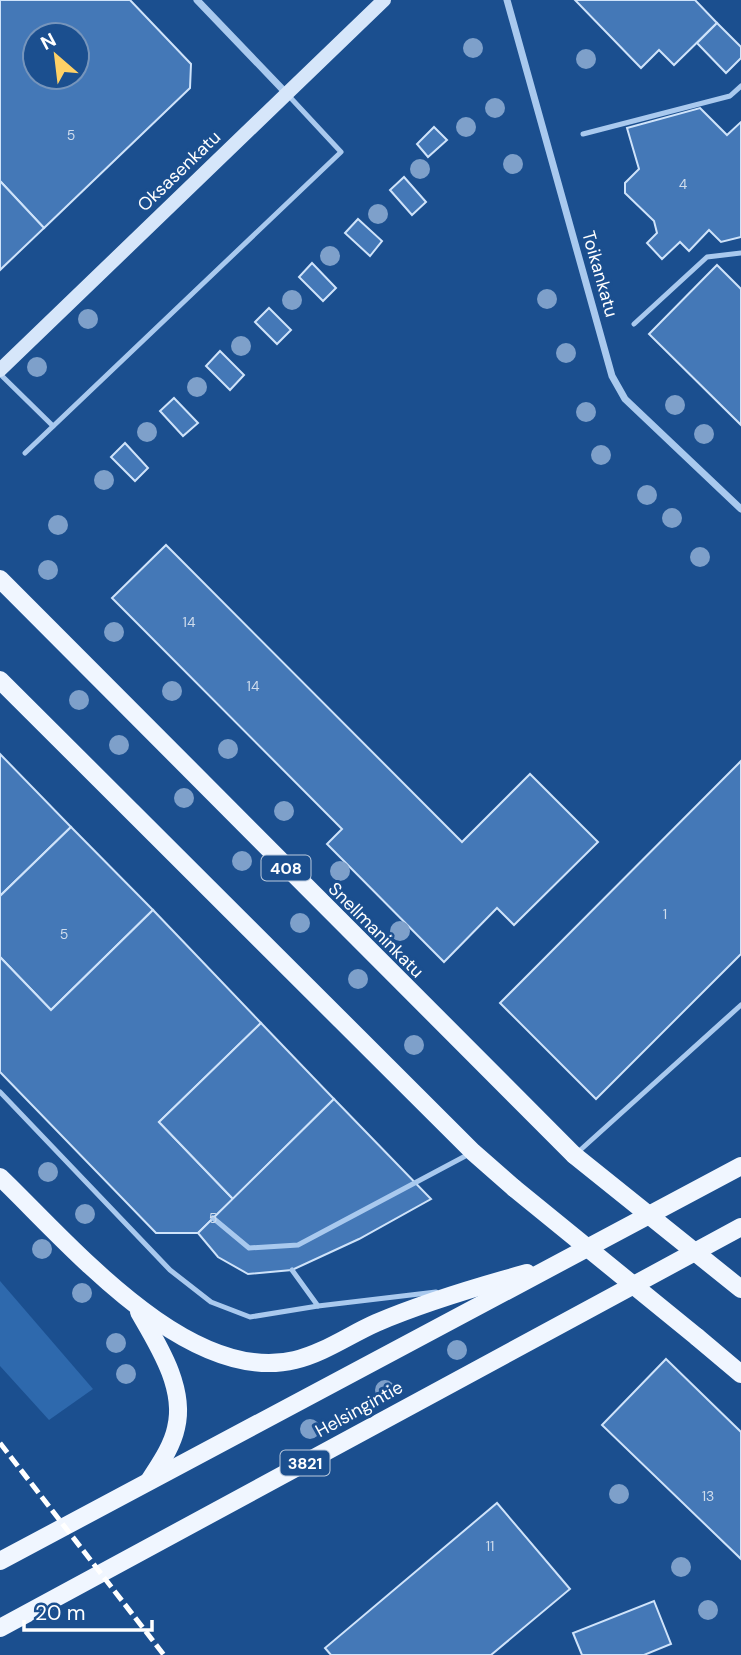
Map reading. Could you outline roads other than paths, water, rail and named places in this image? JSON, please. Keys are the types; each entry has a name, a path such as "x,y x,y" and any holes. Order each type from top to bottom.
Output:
{"main road":[{"name":"Snellmaninkatu","path":"0,579 574,1155 741,1289"},
{"path":"0,680 474,1152 514,1188 741,1374"},
{"name":"Helsingintie","path":"0,1562 741,1166"},
{"path":"0,1177 137,1309 181,1336 215,1352 255,1362 293,1361 326,1349 373,1324 467,1289 561,1264"},
{"name":"Helsingintie","path":"0,1628 740,1228"},
{"path":"137,1309 160,1349 172,1378 178,1408 177,1428 149,1481"}],"street":[{"path":"197,0 287,94"},
{"name":"Oksasenkatu","path":"0,372 384,0"},
{"name":"Toikankatu","path":"507,0 612,376 625,399 741,509"}],"lane":[{"path":"583,134 730,96 741,86"},
{"path":"25,453 341,152 287,94"},
{"path":"634,324 707,257 741,253"},
{"path":"0,372 53,426"},
{"path":"574,1155 741,1005"},
{"path":"0,1091 170,1270 211,1303 250,1317 318,1306 467,1289"},
{"path":"213,1218 249,1248 298,1245 474,1152"},
{"path":"292,1270 318,1306"}],"railway":[{"path":"0,1443 164,1655"}]}
